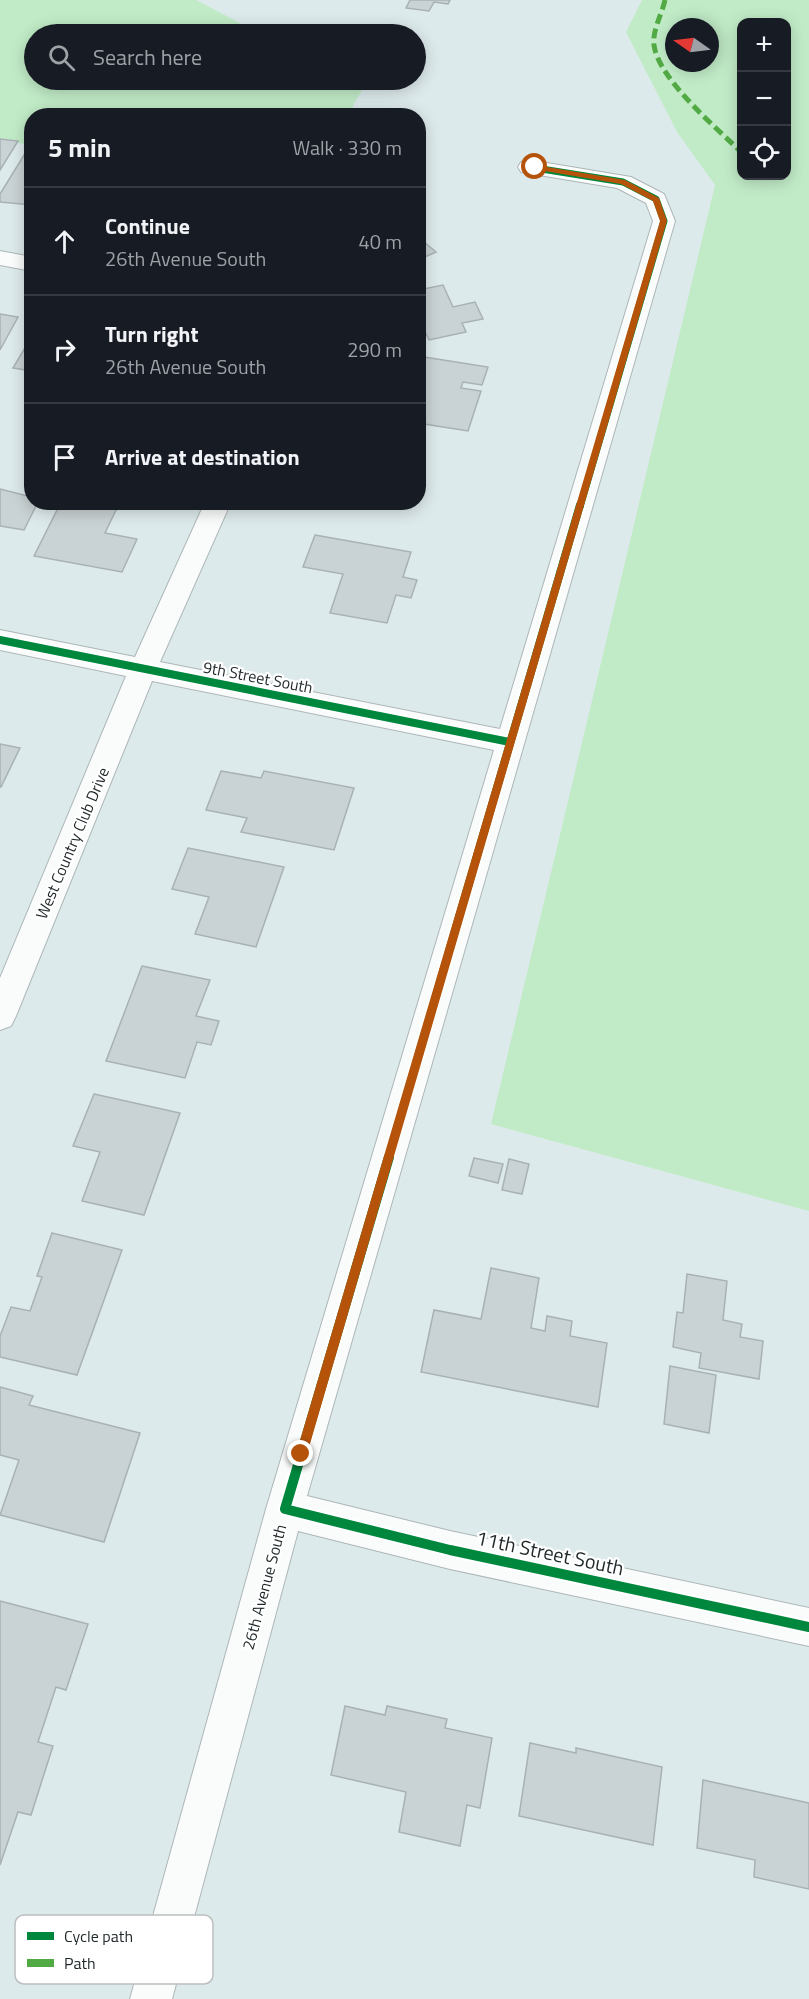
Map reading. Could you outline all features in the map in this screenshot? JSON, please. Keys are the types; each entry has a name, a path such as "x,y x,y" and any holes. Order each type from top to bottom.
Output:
{"street":[{"name":"26th Avenue South","path":"174,1915 285,1509 664,221 656,199 623,182 530,166"},
{"path":"0,258 24,262"},
{"name":"West Country Club Drive","path":"0,1017 143,669 214,510"},
{"name":"9th Street South","path":"0,640 510,742"},
{"name":"11th Street South","path":"285,1509 450,1550 809,1627"},
{"name":"26th Avenue South","path":"151,1999 155,1984"}],"green space":[{"path":"0,0 196,0 242,24 24,24 24,90 362,90 352,108 24,108 24,144 0,140"},
{"path":"642,0 809,0 809,1211 491,1124 715,185 677,132 626,32"}],"building":[{"path":"410,0 450,0 448,4 434,2 429,11 406,8"},
{"path":"0,139 18,141 0,170"},
{"path":"24,155 24,204 0,202 0,194"},
{"path":"426,244 436,252 426,256"},
{"path":"443,285 453,307 475,302 483,319 462,323 466,332 429,340 426,334 426,288"},
{"path":"0,314 18,317 0,350"},
{"path":"24,349 24,370 13,368"},
{"path":"426,357 488,367 482,385 463,382 461,388 481,391 468,431 426,424"},
{"path":"0,489 24,495 24,510 34,510 24,530 0,526"},
{"path":"57,510 116,510 105,533 137,539 122,572 34,556"},
{"path":"315,535 411,552 403,577 417,580 411,598 396,595 387,623 330,613 343,574 303,567"},
{"path":"0,744 20,748 1,787 0,787"},
{"path":"221,771 261,778 264,771 354,788 334,850 241,832 247,818 206,810"},
{"path":"188,848 284,867 256,947 195,934 209,897 172,889"},
{"path":"142,966 210,980 196,1016 219,1021 211,1045 197,1042 185,1078 106,1061"},
{"path":"94,1094 180,1113 144,1215 82,1201 100,1152 73,1146"},
{"path":"474,1158 503,1164 498,1183 469,1176"},
{"path":"509,1159 529,1164 522,1194 502,1190"},
{"path":"52,1233 122,1250 77,1375 0,1357 0,1336 11,1307 30,1311 42,1277 37,1276"},
{"path":"491,1268 539,1278 531,1328 545,1331 547,1316 572,1321 570,1336 607,1343 598,1407 421,1372 434,1310 481,1319"},
{"path":"687,1274 727,1281 723,1320 742,1324 740,1337 763,1341 759,1379 699,1368 701,1353 673,1347 677,1312 683,1313"},
{"path":"670,1366 716,1375 709,1433 664,1424"},
{"path":"0,1387 33,1396 29,1405 140,1433 104,1542 0,1515 19,1460 0,1455"},
{"path":"0,1601 88,1624 66,1690 56,1687 38,1742 53,1746 31,1815 18,1812 0,1865"},
{"path":"345,1706 385,1715 387,1706 447,1719 445,1728 492,1738 480,1808 467,1805 460,1846 399,1832 406,1792 331,1775"},
{"path":"530,1743 576,1753 576,1748 662,1767 653,1845 519,1816"},
{"path":"703,1780 809,1803 809,1889 754,1877 755,1860 697,1848"}],"marked path":[{"path":"665,0 654,39 657,57 665,71 690,102 737,148"}],"cycle path":[{"path":"529,167 623,182 656,199 664,221 285,1509 450,1550 809,1627"},
{"path":"0,640 510,742"}],"route":[{"path":"301,1454 664,221 656,199 623,182 535,167"}]}
